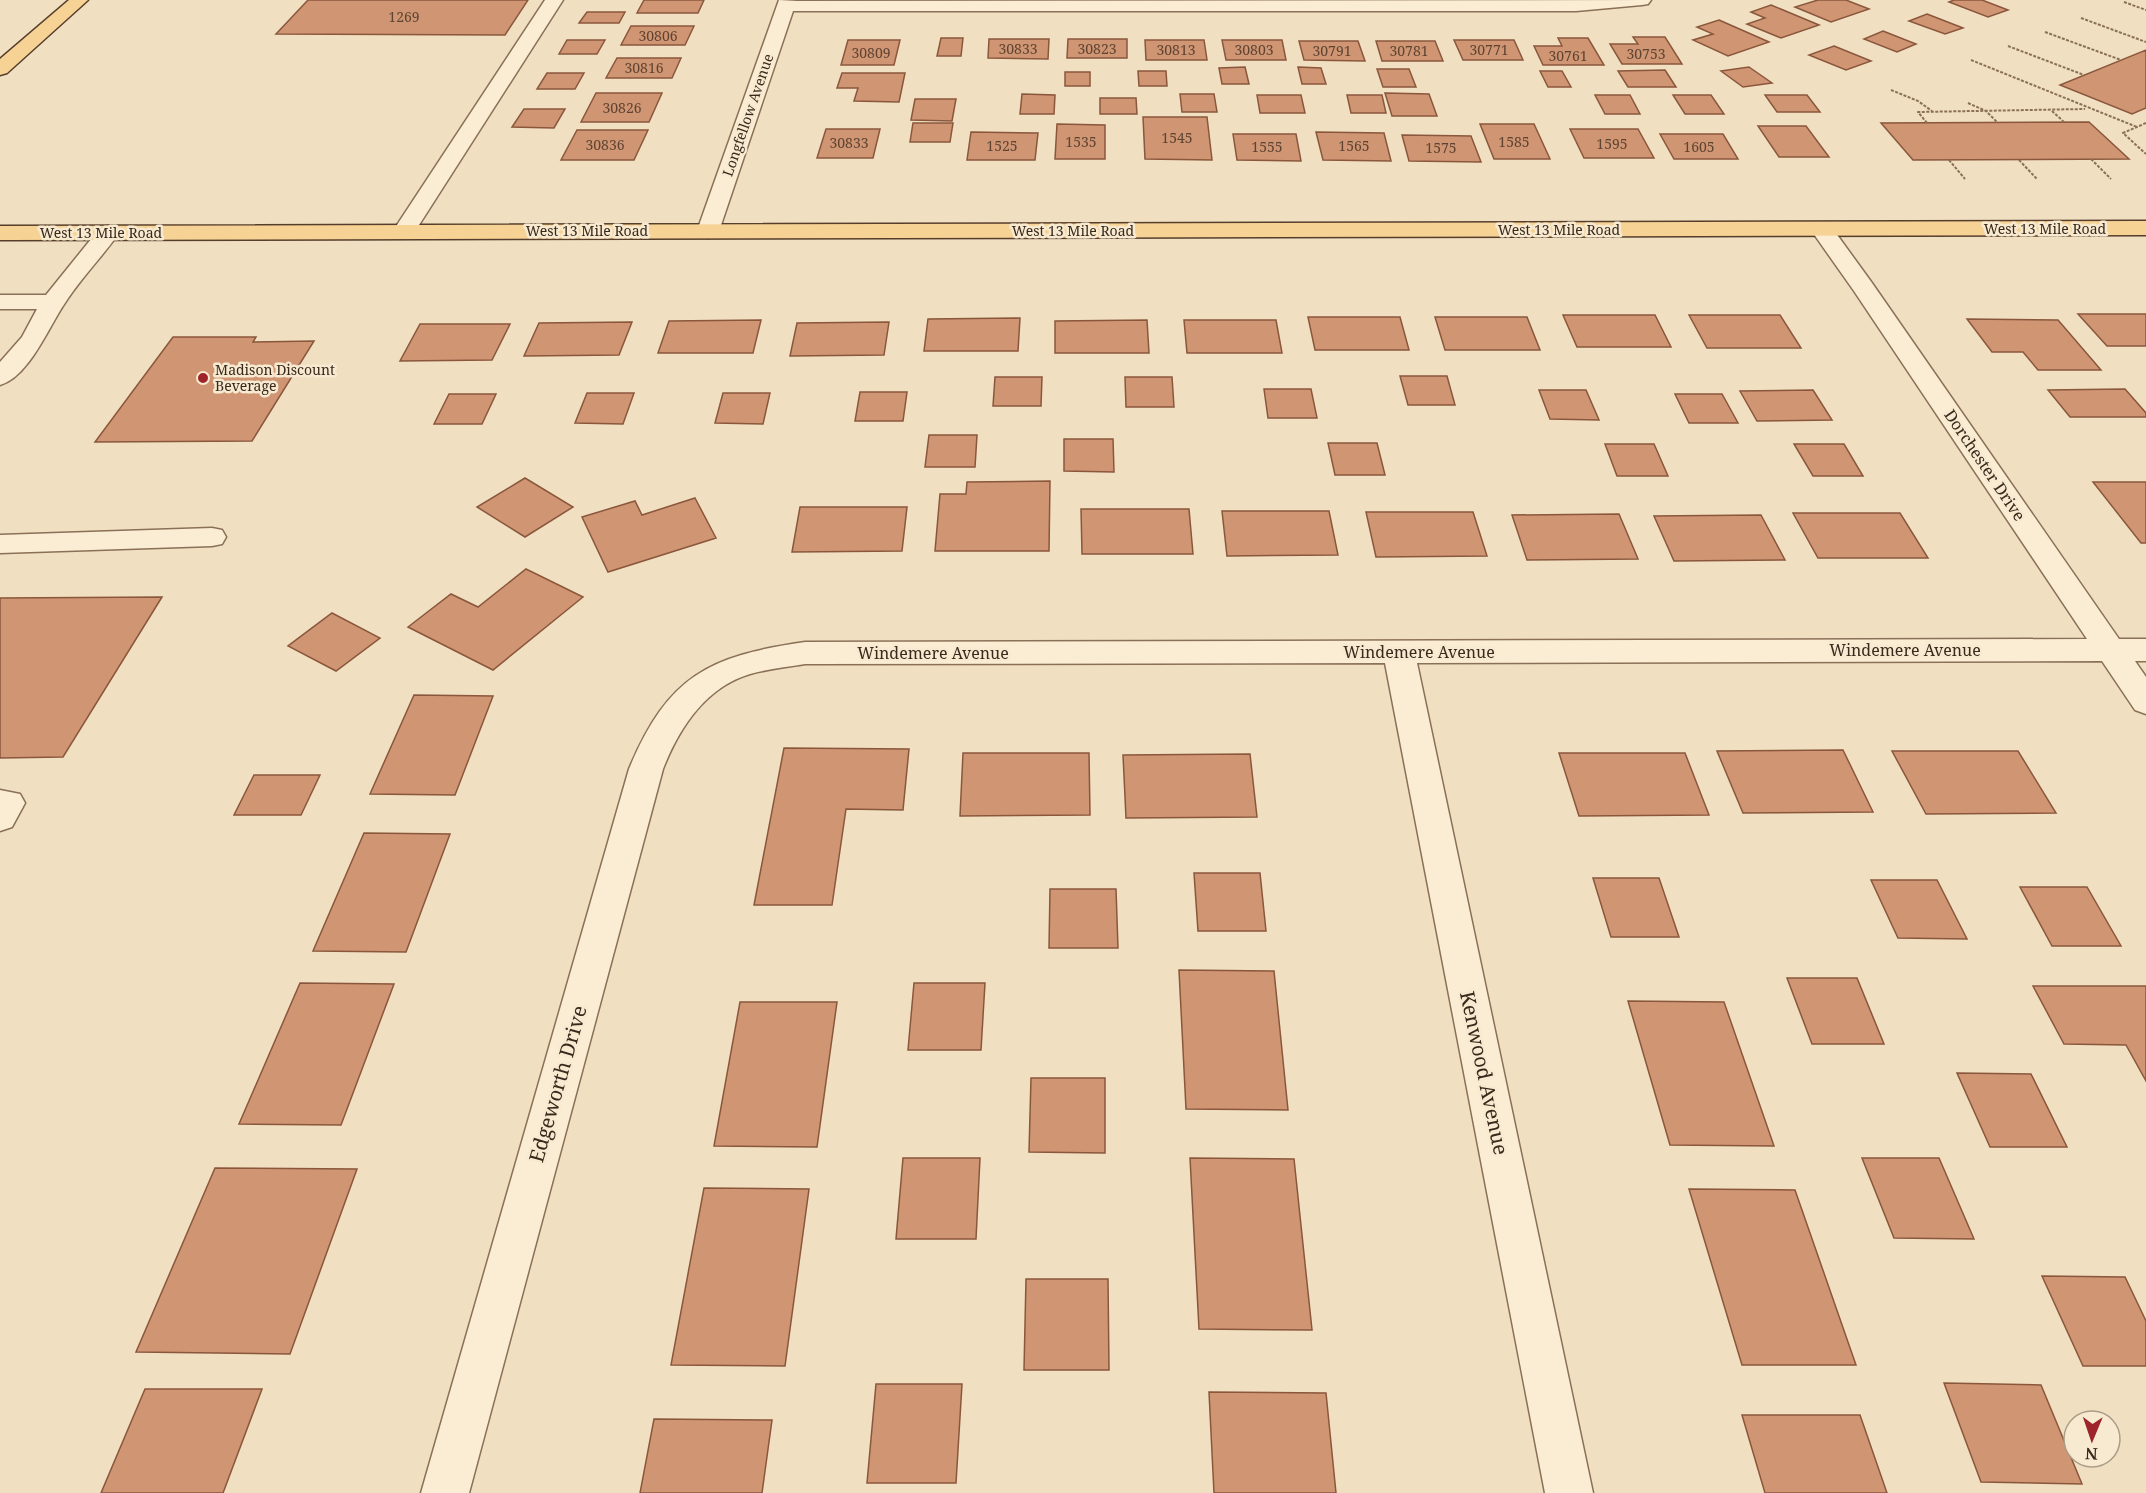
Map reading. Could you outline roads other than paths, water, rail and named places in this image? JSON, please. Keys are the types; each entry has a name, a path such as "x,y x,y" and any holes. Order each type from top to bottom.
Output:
{"main road":[{"path":"0,69 79,0"},
{"path":"19,29 19,51"},
{"name":"West 13 Mile Road","path":"0,233 2146,228"}],"street":[{"path":"404,231 554,0"},
{"path":"787,3 1576,6 1642,0"},
{"name":"Longfellow Avenue","path":"708,231 787,3"},
{"name":"Dorchester Drive","path":"1822,230 1864,288 2146,702"},
{"path":"0,377 33,340 53,302 108,233"},
{"path":"0,302 53,302"},
{"path":"0,340 33,340"},
{"path":"0,544 212,537"},
{"name":"Windemere Avenue","path":"698,688 727,671 760,660 805,653 2146,650"},
{"name":"Kenwood Avenue","path":"1399,652 1569,1493"},
{"name":"Edgeworth Drive","path":"445,1493 646,769 656,743 673,717 698,688"},
{"path":"0,803 8,803 0,817"}],"place":[{"name":"Madison Discount Beverage","path":"203,378"}]}
